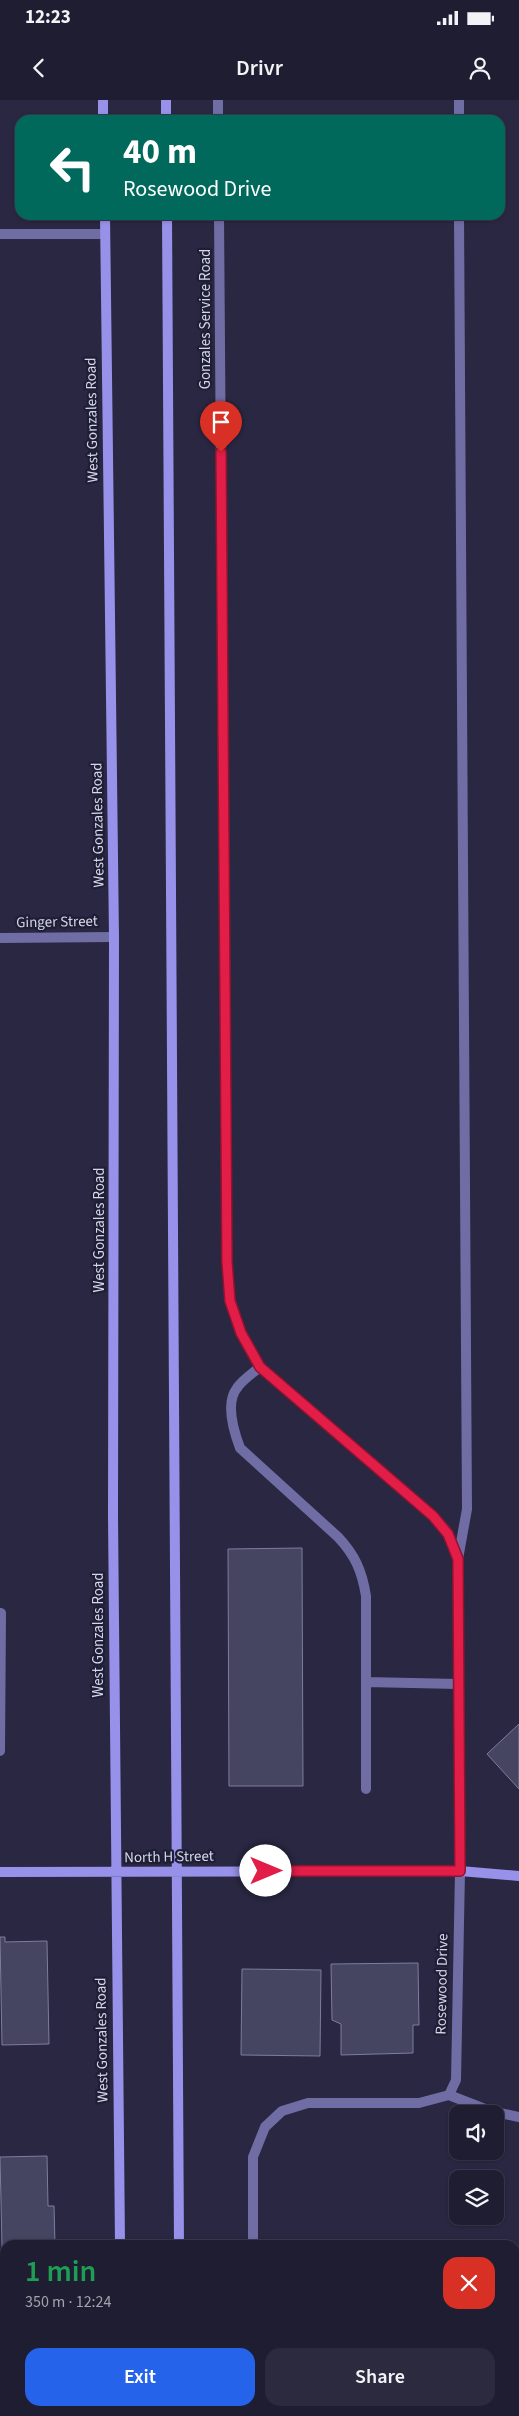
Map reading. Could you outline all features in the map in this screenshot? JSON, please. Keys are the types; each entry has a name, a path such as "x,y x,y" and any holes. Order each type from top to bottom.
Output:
{"main road":[{"path":"103,100 103,115"},
{"path":"166,100 166,115"},
{"name":"West Gonzales Road","path":"104,220 114,937 113,1536 120,2240"},
{"path":"167,220 175,1871 179,2240"},
{"name":"North H Street","path":"0,1872 460,1871 519,1876"}],"street":[{"path":"218,100 218,115"},
{"path":"459,100 459,115"},
{"name":"Gonzales Service Road","path":"219,220 227,1262 230,1301 241,1333 260,1367 433,1516 448,1534 458,1559"},
{"path":"458,1559 467,1510 459,220"},
{"path":"0,234 105,234"},
{"name":"Ginger Street","path":"0,938 114,937"},
{"path":"260,1367 237,1387 234,1394 233,1428 240,1448 352,1552 362,1573 366,1596 366,1789"},
{"name":"Rosewood Drive","path":"449,2096 456,2080 460,1871 458,1559"},
{"path":"0,1751 1,1613"},
{"path":"366,1682 458,1684"},
{"path":"253,2240 253,2157 265,2127 282,2111 308,2103 418,2103 449,2096 490,2111 519,2117"}],"building":[{"path":"302,1548 303,1786 229,1786 228,1549"},
{"path":"519,1724 519,1789 487,1754"},
{"path":"0,1937 5,1937 5,1942 47,1941 49,2044 2,2045"},
{"path":"418,1963 419,2025 413,2025 413,2053 341,2055 341,2024 332,2020 331,1964"},
{"path":"242,1969 321,1970 320,2056 241,2055"},
{"path":"47,2156 48,2206 54,2206 55,2240 2,2240 0,2157"}],"route":[{"path":"221,452 227,1262 230,1301 241,1333 260,1367 433,1516 448,1534 458,1559 460,1871 266,1871"}]}
